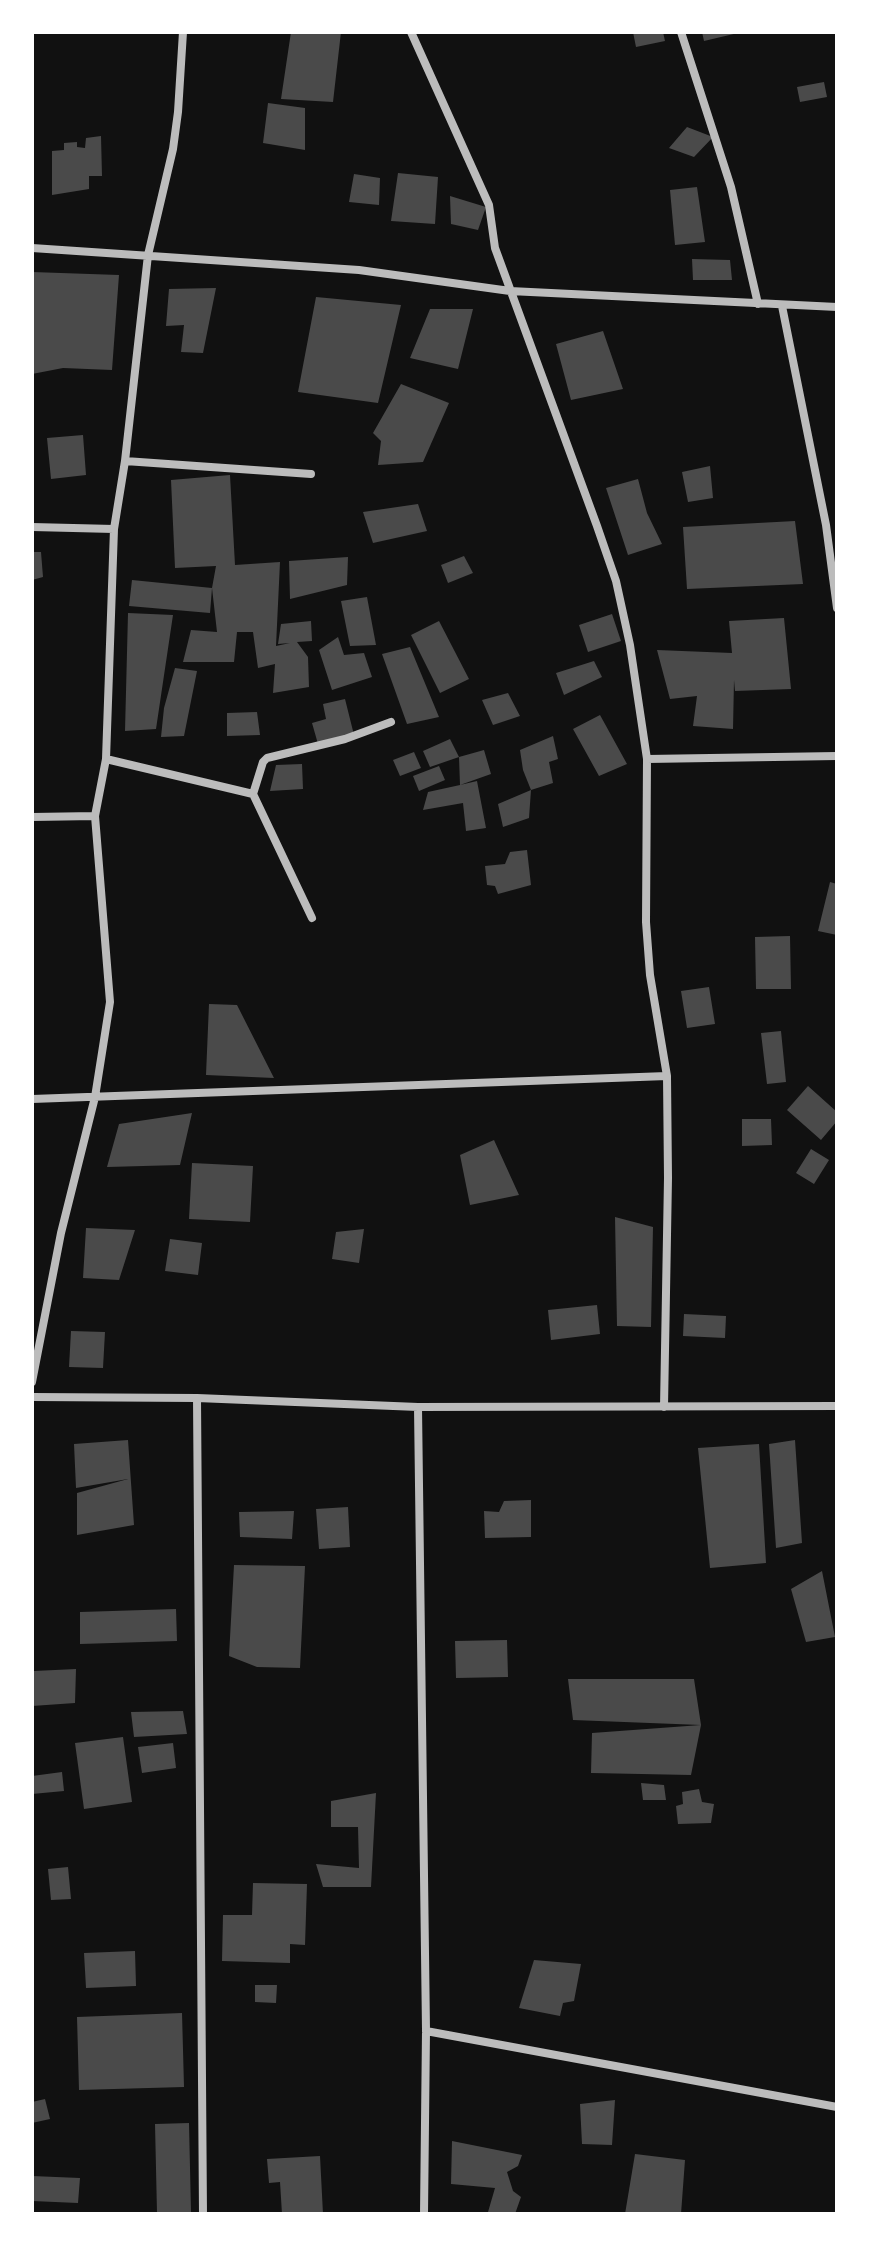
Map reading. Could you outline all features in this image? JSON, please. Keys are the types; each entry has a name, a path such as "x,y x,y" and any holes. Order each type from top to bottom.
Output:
{"street":[{"path":"32,1382 61,1233 95,1097 110,1002 95,816 106,759 114,529 125,461 148,255 173,149 183,32"},
{"path":"411,32 489,205 495,248 616,581 638,690 647,759 646,922 650,975 667,1076 664,1407"},
{"path":"681,32 731,187 758,304"},
{"path":"32,248 359,270 510,291 837,307"},
{"path":"782,306 826,525 837,608"},
{"path":"125,461 311,474"},
{"path":"32,527 114,529"},
{"path":"312,918 253,794 263,762 267,758 356,736 391,722"},
{"path":"647,759 837,756"},
{"path":"106,759 253,794"},
{"path":"32,817 95,816"},
{"path":"32,1099 667,1076"},
{"path":"32,1397 197,1398 418,1407 837,1406"},
{"path":"197,1398 203,2214"},
{"path":"418,1407 426,2031 424,2214"},
{"path":"426,2031 837,2107"}],"building":[{"path":"291,32 341,32 333,102 281,99"},
{"path":"633,32 663,32 665,41 636,47"},
{"path":"702,32 738,32 738,33 704,41"},
{"path":"824,82 827,97 800,102 797,87"},
{"path":"268,103 305,108 305,150 263,143"},
{"path":"687,127 713,137 694,157 669,148"},
{"path":"101,136 102,176 89,176 89,189 52,195 52,151 64,150 64,143 77,142 77,147 85,148 86,138"},
{"path":"398,173 438,177 435,224 391,221"},
{"path":"354,174 380,178 379,205 349,202"},
{"path":"697,187 705,242 675,245 670,190"},
{"path":"450,196 486,207 478,230 451,224"},
{"path":"692,259 730,260 732,280 693,280"},
{"path":"32,272 119,275 112,370 63,368 32,374"},
{"path":"216,288 203,353 181,352 184,325 166,326 169,289"},
{"path":"316,297 401,305 378,403 298,392"},
{"path":"430,309 473,309 458,369 410,358"},
{"path":"603,331 623,389 571,400 556,344"},
{"path":"401,384 449,403 423,462 378,465 381,441 373,433"},
{"path":"83,435 86,475 51,479 47,438"},
{"path":"710,466 713,498 688,502 682,472"},
{"path":"230,475 235,565 280,562 276,646 290,643 278,644 281,624 311,621 312,641 297,642 308,657 309,687 273,693 275,664 258,668 253,632 237,632 234,662 183,662 191,630 217,632 212,588 216,566 175,568 171,480"},
{"path":"638,479 647,513 662,544 628,555 606,488"},
{"path":"418,504 427,531 373,543 363,512"},
{"path":"795,521 803,584 687,589 683,527"},
{"path":"32,552 41,552 43,577 32,580"},
{"path":"464,556 473,573 448,583 441,565"},
{"path":"348,557 347,585 290,599 289,561"},
{"path":"132,580 212,588 210,613 129,606"},
{"path":"367,597 376,645 350,646 341,601"},
{"path":"128,613 173,615 156,729 125,731"},
{"path":"612,614 621,641 588,652 579,625"},
{"path":"784,618 791,689 735,691 734,680 733,729 693,726 697,696 670,699 657,650 732,653 729,621"},
{"path":"439,621 469,679 440,693 411,635"},
{"path":"338,637 344,655 364,653 372,677 332,690 319,650"},
{"path":"410,647 439,717 407,724 382,654"},
{"path":"594,661 602,677 564,695 556,673"},
{"path":"175,668 197,671 184,736 161,737 164,708"},
{"path":"508,693 520,716 493,725 482,700"},
{"path":"345,699 354,735 318,744 312,723 326,719 323,704"},
{"path":"257,712 260,735 227,736 227,713"},
{"path":"600,715 627,764 599,776 573,729"},
{"path":"553,736 558,759 549,762 553,783 531,790 523,770 520,750"},
{"path":"450,739 459,757 430,767 423,751"},
{"path":"484,750 491,774 460,785 459,757"},
{"path":"414,752 421,768 400,776 393,760"},
{"path":"302,764 303,789 270,791 276,765"},
{"path":"439,766 445,780 419,791 413,776"},
{"path":"477,781 486,828 466,831 463,803 423,810 428,792"},
{"path":"531,790 529,818 503,827 498,804"},
{"path":"527,850 531,885 498,894 495,886 487,885 485,866 505,864 510,852"},
{"path":"830,882 837,884 837,935 818,931"},
{"path":"790,936 791,989 756,989 755,937"},
{"path":"709,987 715,1024 687,1028 681,991"},
{"path":"209,1004 237,1005 274,1078 206,1075"},
{"path":"781,1031 786,1082 767,1084 761,1033"},
{"path":"808,1086 837,1112 837,1121 821,1140 787,1110"},
{"path":"192,1113 180,1165 107,1167 119,1124"},
{"path":"742,1119 771,1119 772,1145 742,1146"},
{"path":"494,1140 519,1195 470,1205 460,1155"},
{"path":"811,1149 829,1160 814,1184 796,1173"},
{"path":"192,1163 253,1166 250,1222 189,1219"},
{"path":"615,1217 653,1227 651,1327 617,1326"},
{"path":"86,1228 135,1230 119,1280 83,1278"},
{"path":"364,1229 359,1263 332,1259 336,1232"},
{"path":"170,1239 202,1243 198,1275 165,1271"},
{"path":"597,1305 600,1334 551,1340 548,1310"},
{"path":"684,1314 726,1316 725,1338 683,1336"},
{"path":"71,1331 105,1332 103,1368 69,1367"},
{"path":"128,1440 134,1525 77,1535 77,1493 128,1479 76,1488 74,1444"},
{"path":"795,1440 802,1543 776,1548 769,1444"},
{"path":"759,1444 766,1563 710,1568 698,1448"},
{"path":"531,1500 531,1537 485,1538 484,1511 499,1512 504,1501"},
{"path":"348,1507 350,1547 319,1549 316,1509"},
{"path":"294,1511 292,1539 240,1537 239,1512"},
{"path":"234,1565 305,1566 300,1668 257,1667 229,1656"},
{"path":"822,1571 835,1637 806,1642 791,1589"},
{"path":"176,1609 177,1641 80,1644 80,1612"},
{"path":"507,1640 508,1677 456,1678 455,1641"},
{"path":"76,1669 75,1703 32,1706 34,1671"},
{"path":"568,1679 694,1679 701,1725 573,1720"},
{"path":"183,1711 187,1734 134,1737 131,1712"},
{"path":"701,1725 691,1775 591,1773 592,1733"},
{"path":"123,1737 132,1802 84,1809 75,1743"},
{"path":"173,1743 176,1768 142,1773 138,1747"},
{"path":"62,1772 64,1791 32,1794 32,1776"},
{"path":"641,1783 664,1785 666,1800 643,1800"},
{"path":"699,1789 702,1802 714,1804 711,1823 678,1824 676,1806 683,1804 682,1792"},
{"path":"376,1793 371,1887 323,1887 316,1864 359,1868 358,1827 331,1827 331,1801"},
{"path":"68,1867 71,1899 51,1900 48,1869"},
{"path":"253,1883 307,1884 305,1945 290,1944 290,1963 222,1961 223,1915 252,1915"},
{"path":"135,1951 136,1986 86,1988 84,1953"},
{"path":"534,1960 581,1964 574,2001 563,2003 560,2016 519,2008"},
{"path":"255,1985 277,1985 276,2003 255,2002"},
{"path":"182,2013 184,2087 79,2090 77,2017"},
{"path":"45,2099 50,2119 32,2123 32,2102"},
{"path":"615,2100 612,2145 582,2144 580,2104"},
{"path":"189,2123 191,2212 157,2213 155,2124"},
{"path":"452,2141 522,2155 518,2166 507,2172 513,2191 521,2197 515,2214 488,2212 495,2188 451,2184"},
{"path":"635,2154 685,2160 681,2214 625,2214"},
{"path":"320,2156 323,2214 282,2214 280,2182 269,2183 267,2159"},
{"path":"32,2176 80,2178 78,2203 32,2201"}]}
